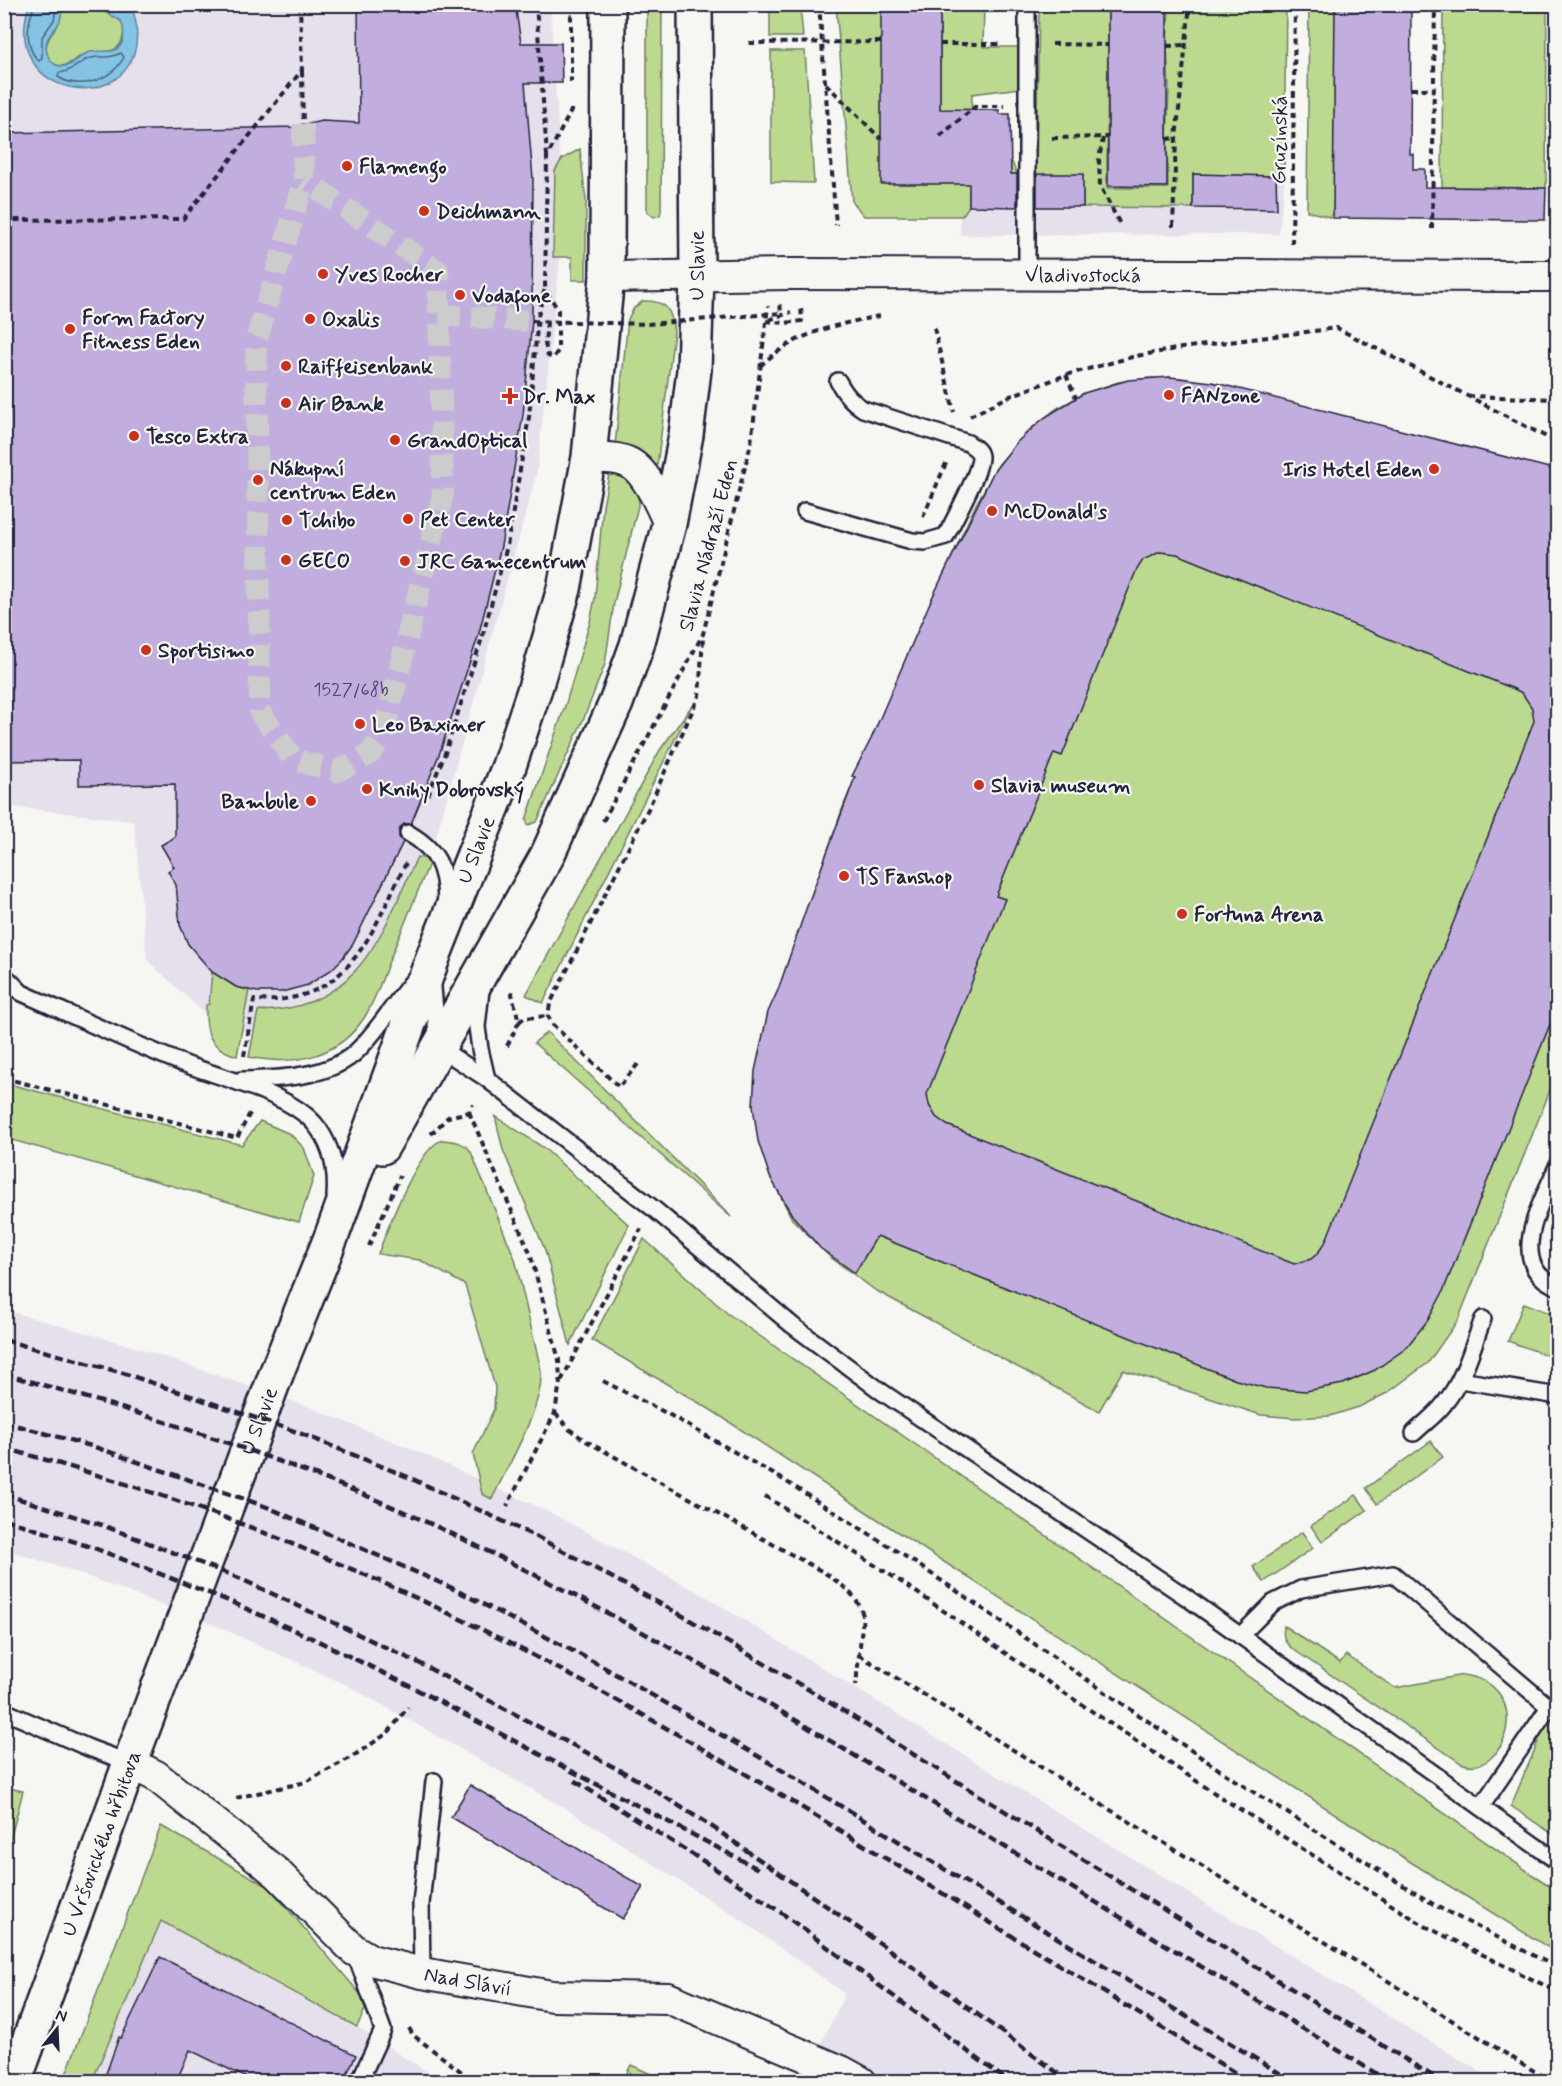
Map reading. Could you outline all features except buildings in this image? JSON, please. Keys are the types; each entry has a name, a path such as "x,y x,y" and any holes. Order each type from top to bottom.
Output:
{"main road":[{"name":"U Slavie","path":"190,1607 280,1364 332,1235 435,952 509,766 564,590 589,458 607,277 608,4"},
{"name":"U Slavie","path":"332,1235 547,856 616,703 637,645 669,524 686,435 694,370 697,275 695,4"},
{"name":"U Vršovického hřbitova","path":"14,2082 130,1763 190,1607"}],"street":[{"name":"Vladivostocká","path":"607,277 697,275 1557,276"},
{"path":"589,458 627,461 637,468 656,496 669,524"},
{"name":"Nad Slávií","path":"130,1763 156,1776 277,1873 354,1950 371,1960 422,1972 552,1996 668,1998 841,2071 861,2082"}],"lane":[{"path":"1027,4 1027,275"},
{"path":"805,511 912,542 925,543 946,536 977,469 980,456 977,448 968,443 863,409 844,394 838,381"},
{"path":"408,833 426,844 439,860 443,872 446,905 444,924 435,952 432,997 438,1047 488,1079 654,1209 792,1324 882,1392 1240,1636 1557,1862"},
{"path":"233,1080 298,1076 339,1064 357,1052 435,952"},
{"path":"485,966 477,1027 488,1079"},
{"path":"4,975 22,993 178,1062 233,1080 297,1108 314,1123 324,1137 333,1158 336,1183 332,1235"},
{"path":"1557,1164 1529,1239 1530,1258 1534,1269 1540,1277 1557,1287"},
{"path":"1414,1433 1442,1407 1460,1380 1484,1319"},
{"path":"1460,1380 1557,1396"},
{"path":"1240,1636 1273,1603 1301,1589 1393,1574 1549,1707 1481,1807"},
{"path":"4,1711 130,1763"},
{"path":"422,1972 421,1904 434,1781"},
{"path":"354,1950 382,2030 359,2082"}],"path":[{"path":"300,4 303,124"},
{"path":"428,795 448,743 482,638 507,546 529,417 538,316 544,288 547,157 536,4"},
{"path":"571,4 571,87"},
{"path":"819,4 836,225"},
{"path":"1173,227 1176,138 1190,4"},
{"name":"Gruzínská","path":"1292,275 1295,4"},
{"path":"1432,229 1436,4"},
{"path":"749,43 881,42"},
{"path":"1167,46 1185,45"},
{"path":"4,220 183,219 302,70"},
{"path":"826,84 881,139"},
{"path":"1411,89 1434,89"},
{"path":"547,157 571,111 571,99"},
{"path":"940,136 976,106 1028,106"},
{"path":"1028,138 1106,137 1098,159 1100,186 1121,226"},
{"path":"1167,139 1176,138"},
{"path":"544,288 558,309 558,351 554,358 548,356 545,344 547,322"},
{"path":"766,321 784,323 802,321 801,300"},
{"path":"781,313 780,302 791,301"},
{"name":"Slavia Nádraží Eden","path":"643,749 703,634 751,443 768,304"},
{"path":"538,316 532,321 648,324 791,312 766,321"},
{"path":"760,366 777,351 802,336 884,315"},
{"path":"934,328 956,419"},
{"path":"966,420 975,412 1066,375 1136,356 1337,328 1557,443"},
{"path":"1066,375 1076,398"},
{"path":"1466,396 1557,399"},
{"path":"1554,469 1557,453"},
{"path":"919,526 947,460"},
{"path":"638,1064 619,1087 552,1025 548,1016 550,1004 649,807 699,696 703,634"},
{"path":"244,1056 254,1000 266,1001 300,996 323,987 340,975 365,945 409,857"},
{"path":"519,1022 524,1018 548,1016"},
{"path":"4,1078 237,1138 249,1113"},
{"path":"473,1104 470,1112 530,1253 559,1360 560,1382 555,1413 507,1506"},
{"path":"424,1142 448,1117 470,1112"},
{"path":"369,1246 404,1168"},
{"path":"560,1382 636,1236 654,1209"},
{"path":"603,1381 668,1414 782,1479 914,1562 1239,1783 1428,1900 1557,1968"},
{"path":"555,1413 569,1429 586,1441 825,1573 846,1588 861,1606 863,1616 856,1685"},
{"path":"765,1496 900,1581 1219,1796 1415,1920 1557,1992"},
{"path":"859,1655 1552,2082"},
{"path":"194,1807 306,1782 350,1758 388,1733 408,1707"},
{"path":"408,2026 413,2035 475,2082"}],"shaded area":[{"name":"Nákupní centrum Eden","path":"5,5 550,5 564,220 537,472 437,834 359,996 295,1038 220,1028 147,960 134,821 5,806"},
{"path":"961,167 1091,172 1091,201 1180,200 1184,167 1285,176 1279,234 960,235"},
{"path":"5,1310 132,1346 307,1406 419,1452 549,1512 705,1596 1495,2081 803,2081 845,1994 740,1919 565,1808 347,1685 219,1627 84,1575 5,1549"},
{"path":"160,1921 357,2027 441,2081 92,2082"}],"green space":[{"path":"63,5 95,5 120,20 123,35 120,44 112,51 89,53 66,65 53,64 46,48 59,22"},
{"path":"647,5 662,5 661,211 660,215 654,217 647,211"},
{"path":"770,5 800,5 803,37 770,37"},
{"path":"836,5 881,5 940,184 940,5 984,5 983,47 1020,47 1020,88 972,94 970,162 1012,162 1017,174 970,174 969,206 962,216 864,216 852,201"},
{"path":"1039,5 1108,5 1107,188 1168,188 1169,5 1286,5 1284,167 1276,176 1193,175 1193,208 1083,207 1082,175 1036,175"},
{"path":"1309,5 1336,5 1336,148 1333,218 1307,211"},
{"path":"1443,5 1547,5 1546,188 1442,187"},
{"path":"771,51 805,51 814,183 771,182"},
{"path":"580,149 586,200 586,280 572,280 572,257 553,257 555,171 562,159"},
{"path":"643,301 658,302 667,308 672,318 674,332 657,466 655,467 615,446 628,319 634,308"},
{"name":"Fortuna Arena","path":"1149,378 1181,378 1212,383 1557,470 1557,1073 1458,1320 1428,1363 1387,1393 1359,1407 1330,1416 1295,1418 1261,1415 1123,1370 1099,1411 875,1290 830,1257 792,1219 768,1171 768,1020 843,807 918,630 976,504 999,464 1028,431 1056,409 1086,393 1118,382"},
{"path":"609,474 627,477 637,492 639,502 614,603 605,664 584,718 537,822 528,825 526,820 566,703 590,622 595,598 603,506"},
{"path":"691,707 543,1003 526,995 660,750"},
{"path":"417,857 430,861 375,997 364,1018 353,1032 328,1050 313,1056 282,1060 249,1057 258,1011 292,1008 320,998 343,983 362,963 378,940"},
{"path":"212,972 236,987 249,990 237,1056 220,1048 210,1038 206,1024 206,1005 209,1004"},
{"path":"547,1032 725,1210 731,1217 534,1043"},
{"path":"5,1083 242,1145 260,1121 290,1134 304,1148 314,1176 299,1222 5,1138"},
{"path":"495,1116 544,1148 629,1225 570,1345 545,1250 503,1150"},
{"path":"443,1140 462,1144 471,1152 515,1259 541,1370 537,1401 531,1418 492,1499 482,1494 473,1454 494,1409 495,1387 465,1285 420,1260 378,1254 414,1172 434,1145"},
{"path":"644,1239 727,1313 1557,1890 1557,1953 1393,1851 711,1410 592,1340"},
{"path":"1524,1303 1557,1316 1557,1359 1508,1341"},
{"path":"1431,1441 1443,1457 1377,1504 1366,1488"},
{"path":"1356,1495 1367,1510 1322,1542 1311,1526"},
{"path":"1302,1532 1313,1548 1264,1582 1253,1567"},
{"path":"1284,1626 1340,1663 1346,1655 1395,1688 1463,1675 1486,1682 1500,1695 1506,1712 1506,1730 1500,1746 1490,1759 1477,1765 1461,1763 1294,1650 1285,1640"},
{"path":"1557,1697 1557,1837 1511,1806"},
{"path":"4,1787 23,1791 5,1859"},
{"path":"161,1826 269,1887 368,2003 357,2027 161,1921 92,2081 63,2082"},
{"path":"631,2065 666,2081 623,2081"}],"water":[{"path":"29,5 63,5 59,23 49,37 46,47 48,57 54,63 66,66 92,51 117,49 123,40 124,30 121,21 95,5 130,5 136,19 137,34 136,45 127,68 110,82 89,88 67,86 47,77 32,60 25,36"}],"tunnel":[{"path":"303,124 304,180 256,341 260,712 294,760 338,771 370,754 383,735 443,494 438,271 304,180"},
{"path":"439,315 532,321"}],"railway":[{"path":"4,1340 123,1373 297,1432 408,1477 537,1537 683,1616 811,1691 1442,2082"},
{"path":"4,1374 174,1425 340,1485 448,1532 578,1597 705,1667 892,1778 1390,2082"},
{"path":"4,1422 95,1447 267,1507 452,1588 598,1664 770,1763 1294,2082"},
{"path":"4,1448 141,1489 253,1528 432,1605 500,1639 700,1747 1250,2082"},
{"path":"4,1494 102,1525 239,1578 419,1663 640,1781 714,1828 884,1946 1070,2082"},
{"path":"4,1519 94,1548 229,1601 314,1639 408,1685 760,1870"},
{"path":"575,1781 779,1911 1009,2082"}],"place":[{"name":"Flamengo","path":"347,166"},
{"name":"Deichmann","path":"424,211"},
{"name":"Yves Rocher","path":"323,274"},
{"name":"Vodafone","path":"460,295"},
{"name":"Oxalis","path":"310,319"},
{"name":"Form Factory Fitness Eden","path":"70,329"},
{"name":"Raiffeisenbank","path":"286,366"},
{"name":"FANzone","path":"1169,395"},
{"name":"Dr. Max","path":"510,396"},
{"name":"Air Bank","path":"286,403"},
{"name":"Tesco Extra","path":"134,436"},
{"name":"GrandOptical","path":"395,440"},
{"name":"Iris Hotel Eden","path":"1434,469"},
{"name":"Nákupní centrum Eden","path":"258,480"},
{"name":"McDonald's","path":"992,511"},
{"name":"Pet Center","path":"408,519"},
{"name":"Tchibo","path":"287,520"},
{"name":"GECO","path":"286,560"},
{"name":"JRC Gamecentrum","path":"405,561"},
{"name":"Sportisimo","path":"146,650"},
{"name":"Leo Baxiner","path":"360,724"},
{"name":"Slavia museum","path":"979,785"},
{"name":"Knihy Dobrovský","path":"367,789"},
{"name":"Bambule","path":"311,801"},
{"name":"TS Fanshop","path":"844,876"},
{"name":"Fortuna Arena","path":"1182,914"}]}
